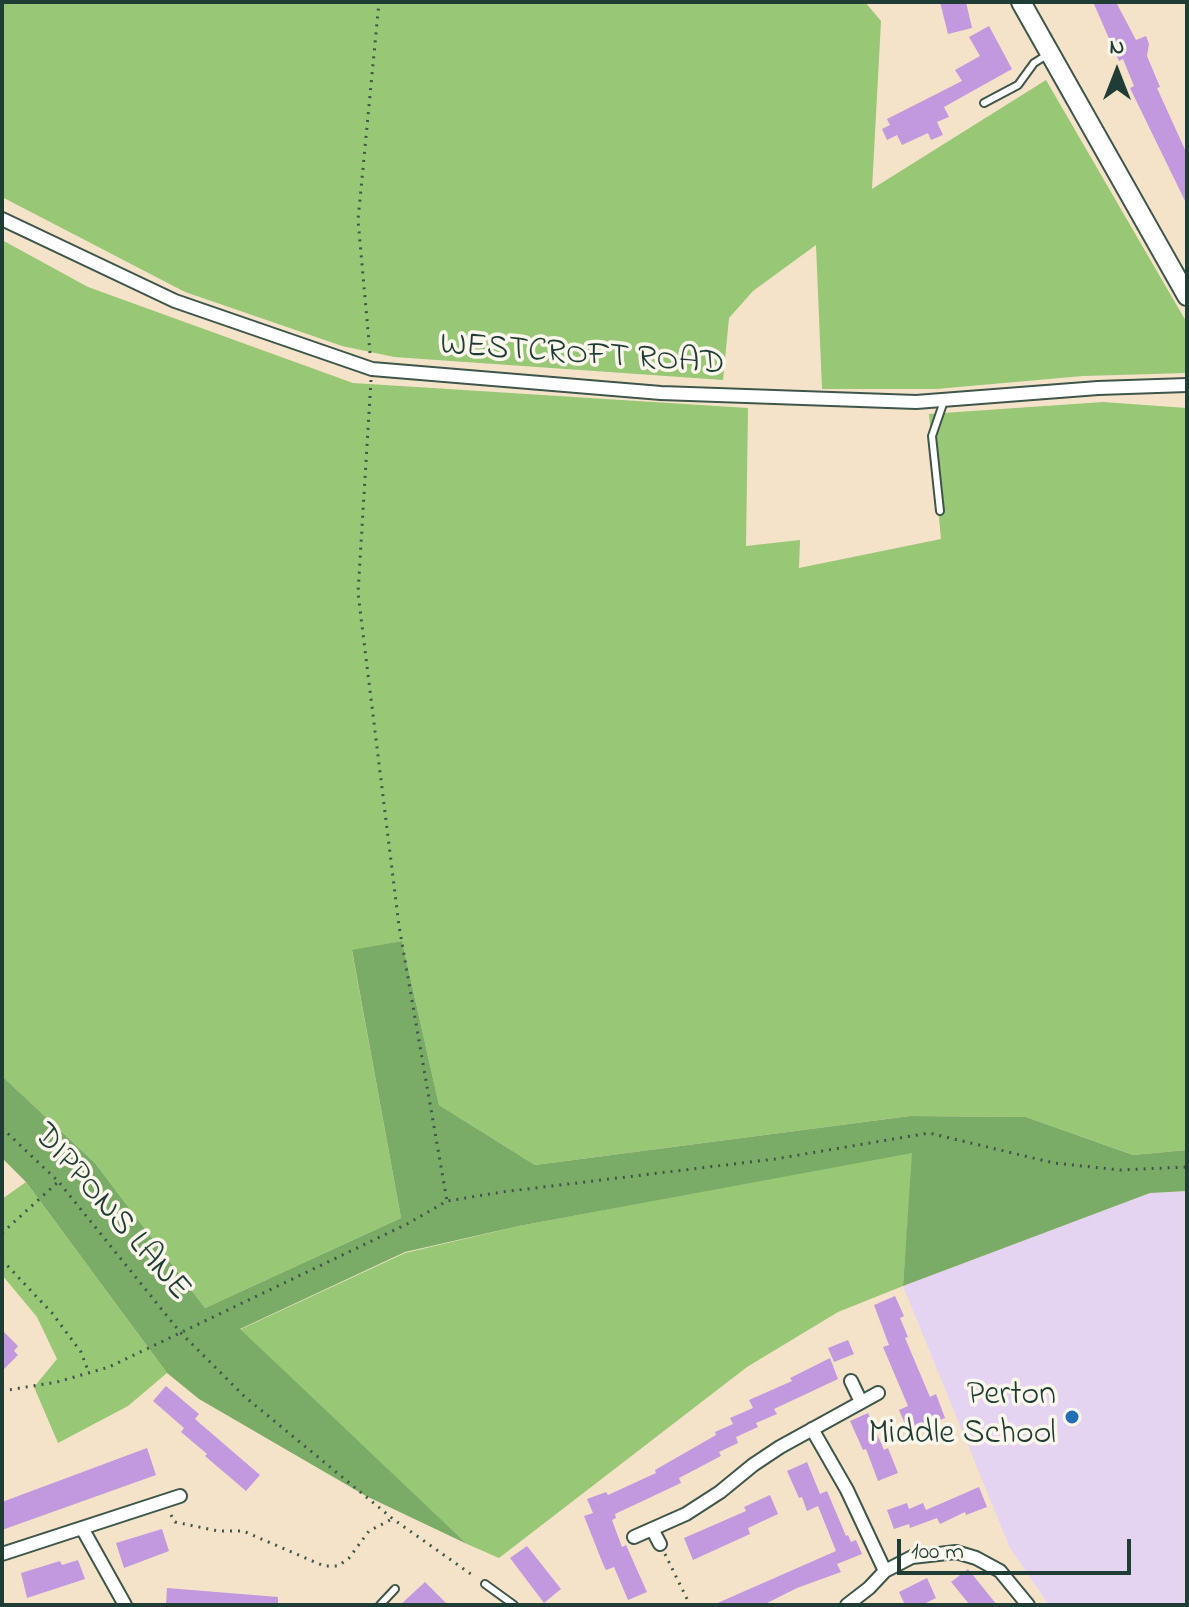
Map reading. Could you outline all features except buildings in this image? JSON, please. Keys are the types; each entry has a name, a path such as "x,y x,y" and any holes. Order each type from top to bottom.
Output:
{"street":[{"path":"1021,2 1182,273 1187,296"},
{"name":"WESTCROFT ROAD","path":"2,219 175,301 372,369 661,393 916,402 1098,388 1187,385"},
{"path":"851,1381 861,1402"},
{"path":"634,1537 686,1514 753,1465 878,1393"},
{"path":"812,1429 847,1490 885,1571"},
{"path":"2,1554 180,1496"},
{"path":"82,1528 125,1605"},
{"path":"652,1529 660,1544"},
{"path":"847,1605 885,1571 912,1557 956,1552 976,1558 1000,1571 1028,1605"}],"lane":[{"path":"984,103 1018,85 1034,63 1051,52"},
{"path":"940,511 932,436 945,398"},
{"path":"485,1584 514,1605"},
{"path":"380,1605 395,1589"}],"path":[{"path":"379,2 358,220 372,369 358,593 399,926 447,1201"},
{"name":"DIPPONS LANE","path":"2,1128 58,1181 180,1332 244,1396 393,1519 485,1584"},
{"path":"2,1391 57,1382 109,1367 407,1224 447,1201 775,1159 929,1133 1054,1163 1120,1170 1187,1167"},
{"path":"2,1233 58,1181"},
{"path":"2,1260 59,1323 81,1352 89,1373"},
{"path":"162,1502 175,1522 218,1531 243,1531 324,1566 338,1566 349,1558 369,1531 393,1519"},
{"path":"660,1544 690,1605"}],"shaded area":[{"name":"Perton Middle School","path":"1187,1191 1187,1605 1049,1605 1010,1548 903,1286 1150,1193"}],"green space":[{"path":"2,2 865,2 881,21 872,189 1046,80 1187,323 1187,373 1083,376 936,389 822,389 816,245 753,291 729,318 723,380 394,357 342,346 185,292 2,197"},
{"path":"2,240 88,287 353,383 748,408 746,546 800,540 799,568 941,539 929,414 1103,402 1187,408 1187,1150 1133,1155 1026,1117 910,1116 535,1165 439,1105 402,941 352,951 401,1218 205,1308 95,1163 2,1076"},
{"path":"402,941 439,1105 535,1165 910,1116 1026,1117 1133,1155 1187,1150 1187,1191 1150,1193 903,1286 912,1153 519,1226 405,1252 240,1329 467,1544 366,1496 199,1399 167,1373 26,1182 2,1158 2,1076 95,1163 205,1308 401,1218 352,950"},
{"path":"913,1152 903,1286 838,1312 747,1367 499,1558 467,1544 239,1330 405,1253 519,1226"},
{"path":"26,1182 167,1373 128,1406 58,1443 34,1387 57,1359 37,1317 2,1275 2,1199"}],"place":[{"name":"Perton Middle School","path":"1072,1417"}]}
